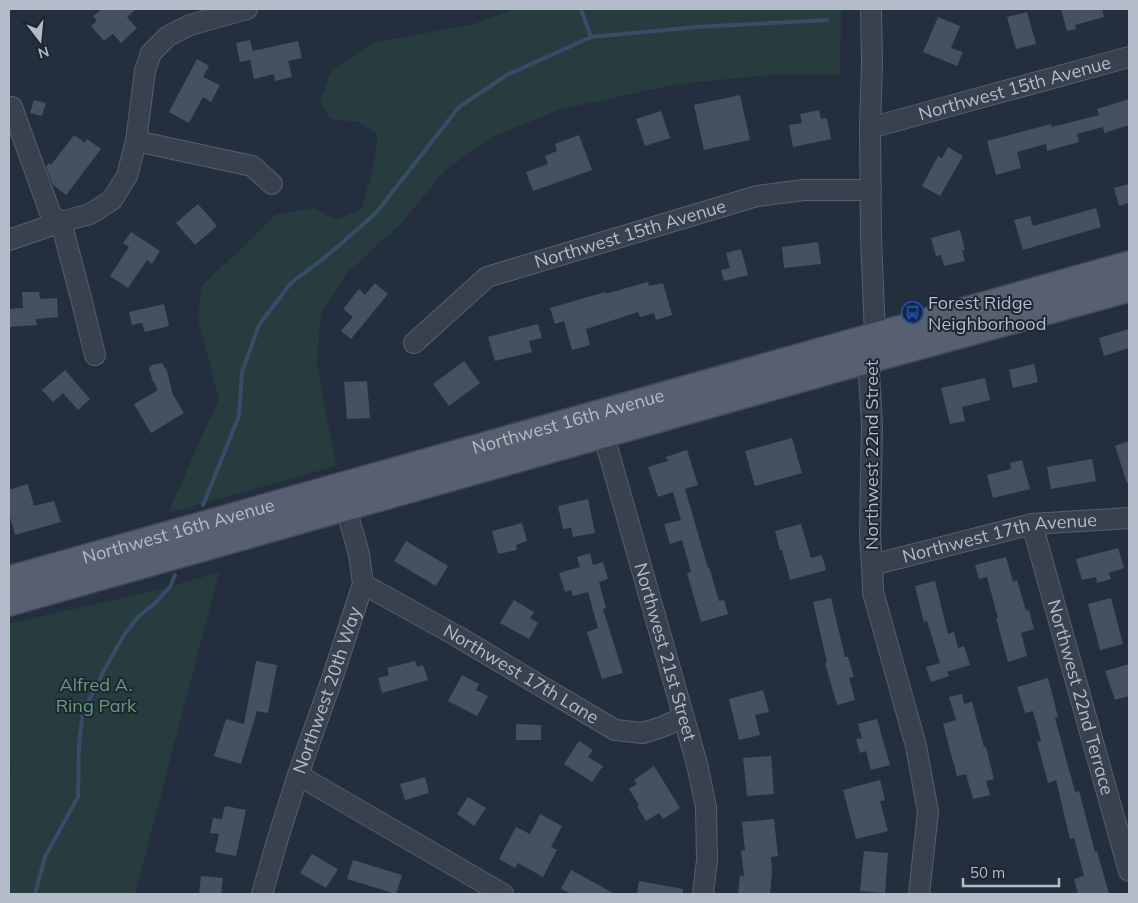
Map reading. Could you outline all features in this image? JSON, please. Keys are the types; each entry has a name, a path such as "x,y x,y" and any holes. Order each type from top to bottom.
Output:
{"main road":[{"name":"Northwest 16th Avenue","path":"601,424 875,335 1128,273"},
{"name":"Northwest 16th Avenue","path":"9,579 137,542 343,496 601,424 871,359 1128,273"},
{"name":"Northwest 16th Avenue","path":"9,603 144,566 343,496"},
{"path":"137,542 144,566"}],"street":[{"path":"9,240 90,214 112,200 127,176 136,140 145,72 152,54 168,36 190,25 247,9"},
{"name":"Northwest 22nd Street","path":"871,9 871,238 875,335 869,374 872,425 870,528 873,592 916,746 928,812 919,894"},
{"name":"Northwest 15th Avenue","path":"870,128 1129,57"},
{"path":"12,107 51,215 61,222 95,355"},
{"path":"136,140 252,166 272,184"},
{"name":"Northwest 15th Avenue","path":"414,343 487,277 757,196 804,190 871,190"},
{"name":"Northwest 21st Street","path":"601,424 697,764 706,807 707,860 703,894"},
{"name":"Northwest 20th Way","path":"262,894 298,775 363,584 359,554 343,496"},
{"name":"Northwest 17th Avenue","path":"872,566 1032,524 1129,518"},
{"name":"Northwest 22nd Terrace","path":"1032,524 1129,870"},
{"name":"Northwest 17th Lane","path":"363,584 455,635 615,730 643,733 684,717"},
{"path":"298,775 503,894"}],"green space":[{"path":"513,9 841,9 840,75 770,75 678,84 561,109 492,137 444,171 403,222 346,274 321,312 317,364 336,466 168,513 219,398 198,320 201,287 275,215 314,208 337,220 362,208 374,164 378,135 359,122 330,119 320,101 331,72 373,43 474,24"},
{"name":"Alfred A. Ring Park","path":"219,572 135,894 9,894 9,780 11,770 9,761 9,624 170,587"}],"building":[{"path":"102,9 136,9 127,17 137,28 121,43 113,34 104,41 91,26 97,21 93,16"},
{"path":"1061,9 1102,9 1104,17 1075,25 1076,29 1067,31"},
{"path":"1027,12 1036,44 1016,49 1007,17"},
{"path":"938,17 960,26 951,48 963,52 957,66 923,52"},
{"path":"250,40 253,51 298,41 302,58 288,61 292,77 275,81 274,74 254,79 250,60 240,62 236,43"},
{"path":"197,59 209,66 203,77 220,85 211,102 203,97 189,123 169,112"},
{"path":"740,95 750,140 704,150 694,105"},
{"path":"1129,99 1129,125 1104,133 1103,127 1077,134 1079,142 1047,151 1046,144 1017,152 1021,168 996,175 987,141 1051,124 1052,127 1099,115 1097,109"},
{"path":"34,100 46,103 42,116 30,113"},
{"path":"819,110 821,119 827,118 831,139 793,147 789,125 802,123 800,114"},
{"path":"661,111 670,138 645,146 636,119"},
{"path":"74,135 85,143 87,139 101,149 66,195 53,185 46,167 49,163 51,165"},
{"path":"579,135 592,170 533,191 526,172 548,164 545,156 557,151 555,144"},
{"path":"948,147 963,156 940,196 922,186 938,156 942,158"},
{"path":"1129,184 1129,203 1119,206 1114,188"},
{"path":"198,204 217,226 195,245 176,223"},
{"path":"1096,208 1101,227 1023,250 1014,220 1030,216 1033,226"},
{"path":"960,230 965,250 962,250 965,261 944,266 941,255 936,256 931,238"},
{"path":"131,232 160,251 152,264 147,260 128,288 110,276 129,247 123,243"},
{"path":"818,242 821,264 784,268 782,247"},
{"path":"741,249 748,275 724,281 721,270 730,268 726,253"},
{"path":"648,282 649,286 663,283 672,315 656,320 654,313 640,317 638,312 586,329 590,345 572,350 564,321 555,324 550,308"},
{"path":"375,283 388,294 351,339 341,331 353,317 343,309 359,289 365,295"},
{"path":"22,292 39,292 40,299 57,298 58,317 36,319 37,325 9,327 9,309 23,308"},
{"path":"164,304 169,326 145,332 142,323 132,325 129,312"},
{"path":"538,324 542,338 529,341 532,352 495,361 488,337"},
{"path":"1129,329 1129,348 1104,356 1099,338"},
{"path":"464,361 480,383 449,406 433,384"},
{"path":"162,363 167,371 173,395 184,413 151,433 134,404 158,390 149,368 152,365"},
{"path":"1034,364 1038,382 1013,388 1009,370"},
{"path":"65,370 90,399 78,410 63,393 53,402 42,390"},
{"path":"985,378 990,400 962,407 965,421 950,424 941,388"},
{"path":"367,381 370,418 347,419 344,382"},
{"path":"792,438 802,473 755,486 745,451"},
{"path":"1129,441 1129,482 1127,483 1115,446"},
{"path":"687,450 698,485 685,489 719,601 724,600 728,614 701,622 687,573 691,572 682,540 670,544 664,524 681,520 673,492 658,497 648,467 668,461 666,457"},
{"path":"1092,459 1096,481 1051,489 1047,467"},
{"path":"1022,460 1030,489 993,498 987,475 1011,469 1010,463"},
{"path":"28,484 34,506 54,501 61,522 15,535 9,513 9,490"},
{"path":"588,499 595,533 573,537 571,528 563,529 558,506"},
{"path":"522,523 527,541 516,545 517,550 498,554 492,531"},
{"path":"801,524 811,558 822,555 826,570 790,580 775,531"},
{"path":"406,541 448,566 436,586 394,561"},
{"path":"1118,548 1124,568 1109,573 1111,579 1097,583 1096,577 1082,580 1076,559"},
{"path":"590,553 593,565 603,562 608,579 599,582 606,608 603,609 623,673 602,679 587,632 598,628 588,592 573,596 571,590 565,592 559,573 580,567 577,557"},
{"path":"1006,557 1013,582 1017,580 1026,611 1029,610 1034,629 1021,633 1027,656 1008,662 987,577 979,579 975,565"},
{"path":"935,581 948,634 954,632 958,648 964,646 970,665 947,672 949,676 931,682 926,667 940,663 927,621 924,622 915,586"},
{"path":"831,598 845,657 848,657 854,677 849,678 855,700 837,705 825,663 827,662 813,602"},
{"path":"1111,598 1123,644 1100,650 1088,604"},
{"path":"514,600 534,612 530,618 538,623 529,639 500,623"},
{"path":"256,661 277,665 268,713 257,711 241,764 214,756 226,719 244,724"},
{"path":"415,661 417,667 423,665 428,680 382,693 378,678 389,675 387,668"},
{"path":"1129,664 1129,696 1115,700 1105,671"},
{"path":"462,675 479,684 476,690 488,696 477,716 448,701"},
{"path":"1048,678 1058,717 1055,718 1075,792 1079,791 1095,852 1097,851 1109,894 1078,894 1074,879 1084,876 1074,838 1070,839 1056,780 1048,783 1037,742 1041,741 1033,711 1025,713 1017,687"},
{"path":"763,690 769,712 755,715 760,735 739,740 729,699"},
{"path":"962,694 964,704 972,702 994,779 986,781 990,795 973,799 966,774 957,776 943,724 956,720 949,697"},
{"path":"877,719 890,765 871,770 866,751 860,753 856,739 862,738 858,724"},
{"path":"516,724 541,725 541,740 516,740"},
{"path":"579,741 593,750 588,757 603,766 592,782 564,764"},
{"path":"771,756 774,794 747,796 743,758"},
{"path":"654,766 680,808 663,819 659,813 646,821 629,789 637,784 634,780"},
{"path":"425,777 429,793 405,800 400,784"},
{"path":"880,780 885,800 880,801 888,831 856,839 843,790"},
{"path":"468,797 486,808 474,826 457,814"},
{"path":"225,806 246,810 236,856 215,852 219,834 210,833 213,818 222,819"},
{"path":"540,814 562,826 551,847 557,850 543,877 518,863 515,868 499,859 516,827 530,834"},
{"path":"774,819 778,856 771,857 770,894 738,894 740,875 744,876 741,851 745,850 742,822"},
{"path":"864,851 888,853 885,893 860,891"},
{"path":"312,854 338,869 326,888 300,873"},
{"path":"353,860 402,875 396,894 347,879"},
{"path":"571,870 615,894 572,894 561,889"},
{"path":"201,876 223,878 221,894 199,894"},
{"path":"639,881 683,889 683,894 637,894"}],"waterway":[{"path":"203,505 239,416 242,372 259,325 291,283 328,255 376,213 459,107 507,75 591,37 581,9"},
{"path":"591,37 697,27 827,20"},
{"path":"35,894 45,857 78,797 79,743 83,713 124,635 138,617 170,587 175,575"}],"place":[{"name":"Forest Ridge Neighborhood","path":"912,313"}]}
